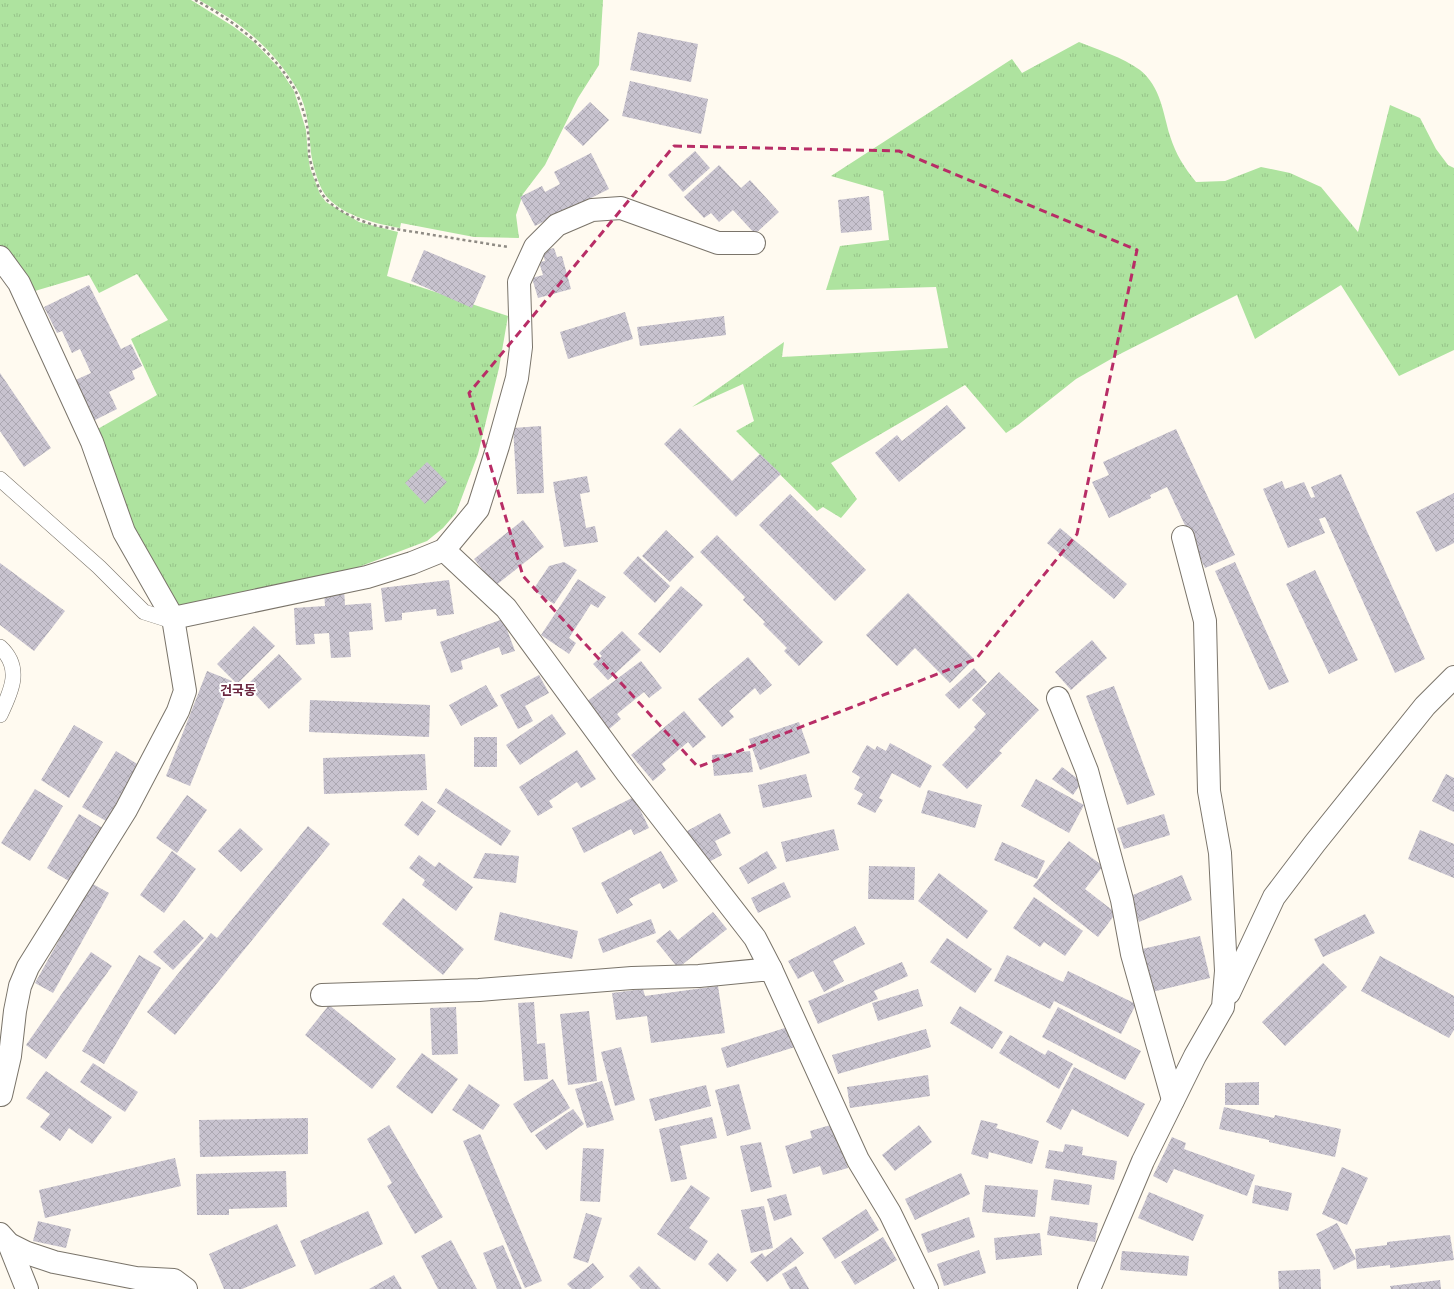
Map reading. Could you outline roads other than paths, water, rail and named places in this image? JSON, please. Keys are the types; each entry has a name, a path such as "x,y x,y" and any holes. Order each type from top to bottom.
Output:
{"street":[{"path":"173,618 367,577 412,563 444,550 478,509 517,378 521,347 519,282 535,247 557,225 592,210 621,208 718,243 754,243"},
{"path":"0,257 19,283 92,442 124,532 173,618 186,691 178,711 126,810 28,967 20,986 15,1011 10,1056 0,1096"},
{"path":"1183,537 1205,621 1209,791 1220,854 1226,971 1223,1007"},
{"path":"444,550 506,608 535,650 627,773 755,938 771,969 858,1160 890,1213 927,1289"},
{"path":"1089,1289 1143,1161 1173,1100 1223,1007 1274,897 1315,843 1425,706 1454,677"},
{"path":"1058,698 1087,771 1122,900 1132,954 1173,1100"},
{"path":"322,995 479,990 632,978 699,976 771,969"},
{"path":"4,1239 27,1289"},
{"path":"4,1239 27,1253 54,1262 136,1278 174,1280 186,1289"}],"lane":[{"path":"0,479 99,567 144,612 166,619 173,618"},
{"path":"0,648 5,652 13,668 13,683 0,715"}],"district":[{"name":"건국동","path":"238,690"}]}
